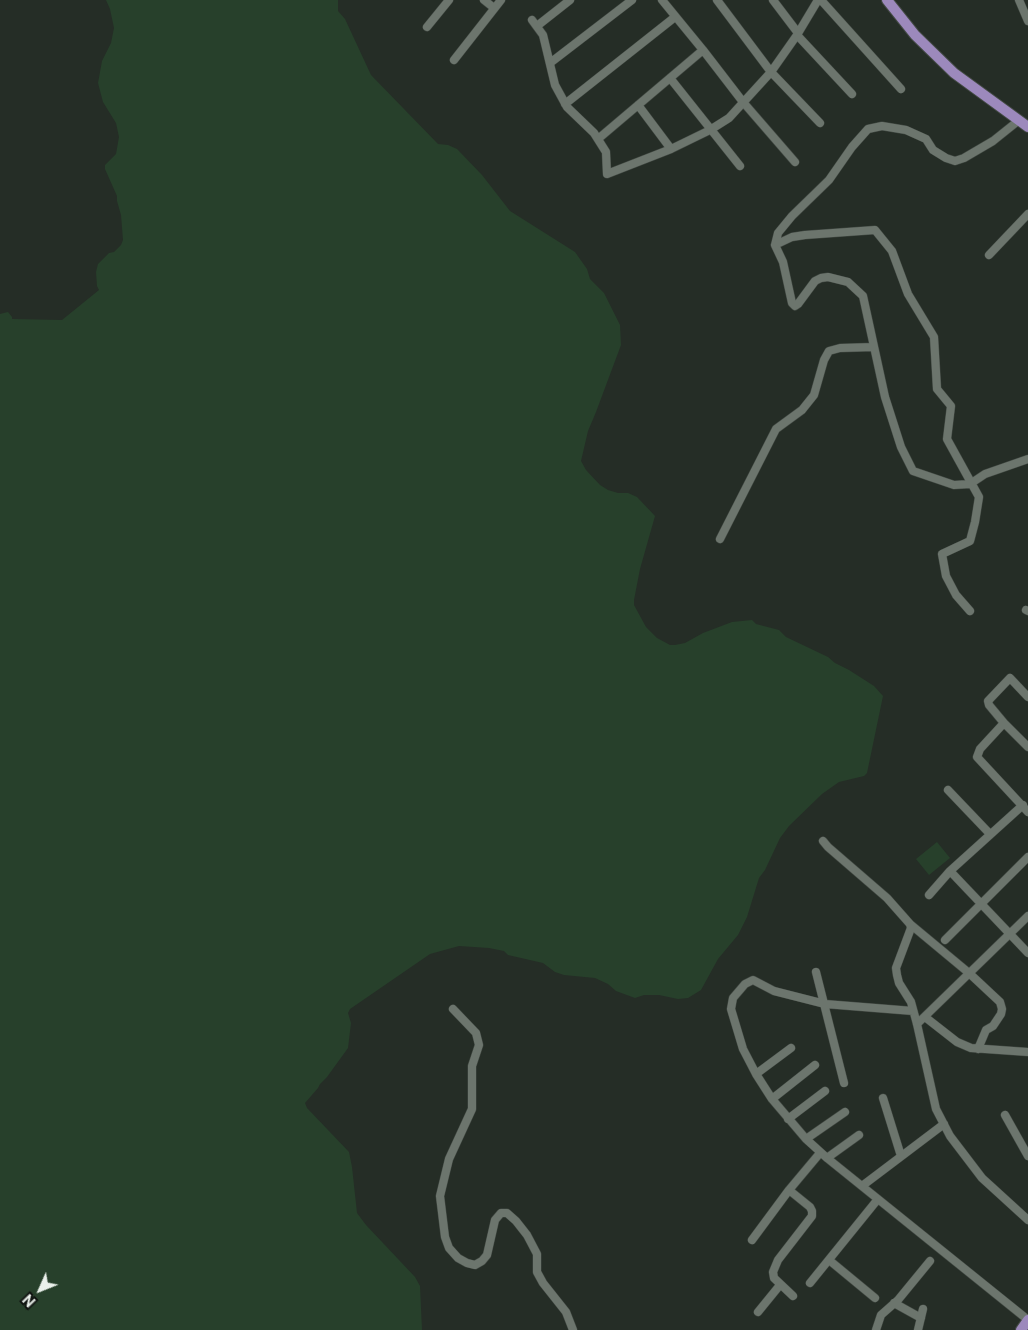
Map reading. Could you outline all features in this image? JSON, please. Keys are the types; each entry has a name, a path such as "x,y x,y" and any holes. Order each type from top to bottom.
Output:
{"main road":[{"path":"888,0 915,35 954,73 1028,127"},
{"path":"1021,1330 1028,1320"}],"street":[{"path":"427,27 449,0"},
{"path":"484,0 494,8"},
{"path":"454,60 501,0"},
{"path":"570,0 535,23 543,35 555,85 565,104 594,132 606,152 608,174 671,149 710,130 729,118 771,72 820,0 901,89"},
{"path":"550,63 632,0"},
{"path":"662,0 704,50 743,102 795,162"},
{"path":"717,0 771,72 820,123"},
{"path":"773,0 798,34 852,94"},
{"path":"1019,0 1028,21"},
{"path":"565,104 675,17"},
{"path":"598,139 704,50"},
{"path":"670,78 740,166"},
{"path":"638,105 671,149"},
{"path":"1018,120 993,141 964,158 955,161 933,150 926,139 906,130 882,126 868,129 852,147 829,180 798,210 778,233 775,245 783,262 792,303 795,306 815,281 821,278 828,277 848,282 863,296 885,397 901,447 913,471 954,485 970,484 985,474 1028,459"},
{"path":"989,255 1028,214"},
{"path":"775,245 792,237 805,234 876,230 892,251 908,294 934,337 937,389 951,406 948,439 978,497 975,522 970,541 942,554 946,576 956,594 970,611"},
{"path":"720,539 776,429 802,410 814,396 824,360 829,351 840,348 874,347"},
{"path":"1028,696 1010,678 988,701 989,705 1004,723 1028,747"},
{"path":"929,895 950,871 990,834 1025,808 977,757 980,749 1004,723"},
{"path":"948,790 990,834"},
{"path":"823,841 887,898 910,924 969,973 1000,1002 1001,1014 993,1026 986,1030 978,1050"},
{"path":"945,940 1028,857"},
{"path":"950,871 1028,953"},
{"path":"917,1024 1028,916"},
{"path":"910,924 911,928 896,968 899,983 911,1002 936,1109 944,1124 982,1178 1028,1219"},
{"path":"816,972 844,1083"},
{"path":"913,1011 825,1004 774,991 753,980 745,984 733,998 731,1008 743,1049 756,1074 772,1099 806,1139 820,1153 1028,1320"},
{"path":"453,1009 476,1033 479,1045 472,1066 472,1109 449,1159 440,1196 448,1248 458,1258 475,1265 487,1255 495,1220 501,1213 507,1213 527,1235 537,1254 537,1272 566,1312 572,1330"},
{"path":"925,1017 957,1042 978,1050 1028,1052"},
{"path":"756,1074 790,1048"},
{"path":"772,1099 815,1066"},
{"path":"788,1119 825,1091"},
{"path":"883,1098 901,1156"},
{"path":"806,1139 845,1112"},
{"path":"1006,1115 1028,1156"},
{"path":"862,1186 944,1124"},
{"path":"827,1158 859,1135"},
{"path":"752,1240 789,1190 820,1153"},
{"path":"789,1190 810,1207 812,1216 775,1266 773,1272 774,1278 780,1285 794,1296"},
{"path":"810,1283 878,1199"},
{"path":"829,1260 875,1298"},
{"path":"876,1330 881,1315 898,1300 930,1262"},
{"path":"758,1312 780,1285"},
{"path":"894,1303 921,1318"},
{"path":"918,1330 923,1309"}],"green space":[{"path":"106,0 338,0 338,11 345,19 371,75 438,144 448,145 457,149 482,175 510,211 575,252 587,269 590,279 604,293 620,325 621,345 588,431 581,461 586,470 600,485 608,490 628,493 637,497 655,516 640,569 634,600 634,605 646,627 657,638 670,645 675,645 685,643 703,633 732,622 752,620 756,624 779,630 786,637 828,657 874,686 883,696 867,773 864,776 839,782 822,794 789,826 780,838 765,870 759,878 747,917 738,935 718,959 701,990 688,998 678,999 659,995 644,995 635,998 616,991 608,984 595,978 564,975 555,972 543,963 508,955 504,951 459,946 430,954 350,1009 348,1013 351,1023 348,1048 305,1103 307,1108 349,1152 357,1213 415,1277 420,1286 422,1330 0,1330 0,314 8,312 12,319 62,320 99,290 96,272 98,264 109,253 114,252 123,240 117,196 105,169 105,165 116,154 119,137 116,123 103,102 98,83 102,61 111,43 114,28"},
{"path":"937,842 950,858 929,875 916,859"}]}
